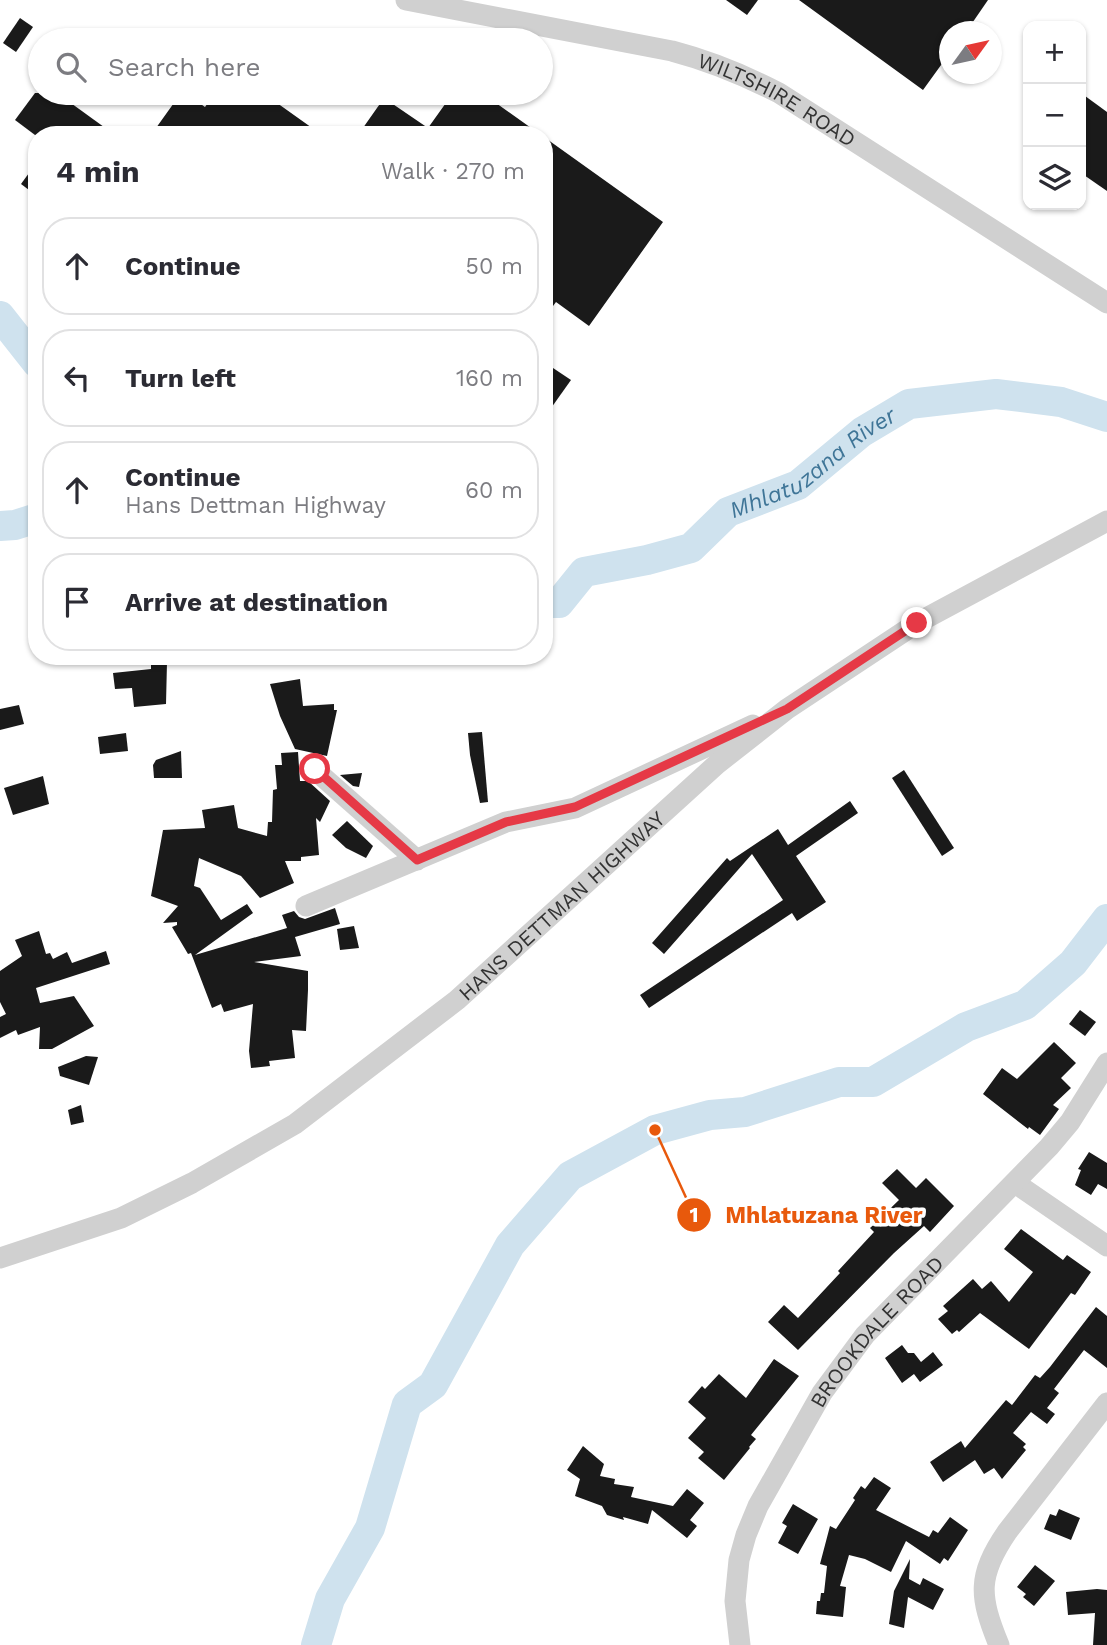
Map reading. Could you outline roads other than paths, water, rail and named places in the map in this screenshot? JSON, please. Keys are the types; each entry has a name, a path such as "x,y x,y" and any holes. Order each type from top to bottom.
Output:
{"street":[{"name":"WILTSHIRE ROAD","path":"406,0 552,28"},
{"name":"WILTSHIRE ROAD","path":"553,28 672,51 704,59 740,73 779,93 1107,303"},
{"name":"HANS DETTMAN HIGHWAY","path":"0,1258 121,1218 192,1183 295,1124 457,1000 717,764 787,709 917,623 1107,521"},
{"path":"306,906 506,822 575,807 787,709"},
{"path":"315,769 417,860"},
{"name":"BROOKDALE ROAD","path":"740,1645 735,1601 739,1560 746,1535 762,1498 822,1393 865,1335 1015,1183 1070,1122 1107,1063"},
{"path":"1015,1183 1107,1246"},
{"path":"999,1645 986,1608 983,1584 986,1566 1007,1532 1107,1403"}],"waterway":[{"name":"Mhlatuzana River","path":"0,316 28,352"},
{"name":"Mhlatuzana River","path":"553,603 559,603 584,572 691,548 728,512 798,485 862,432 909,404 996,394 1061,402 1107,417"},
{"path":"0,526 28,521"},
{"name":"Mhlatuzana River","path":"316,1645 330,1599 370,1528 407,1404 433,1385 510,1245 570,1176 655,1130 710,1115 745,1112 839,1082 873,1082 966,1027 1025,1005 1073,963 1107,919"}],"place":[{"name":"Mhlatuzana River","path":"655,1130"}]}
